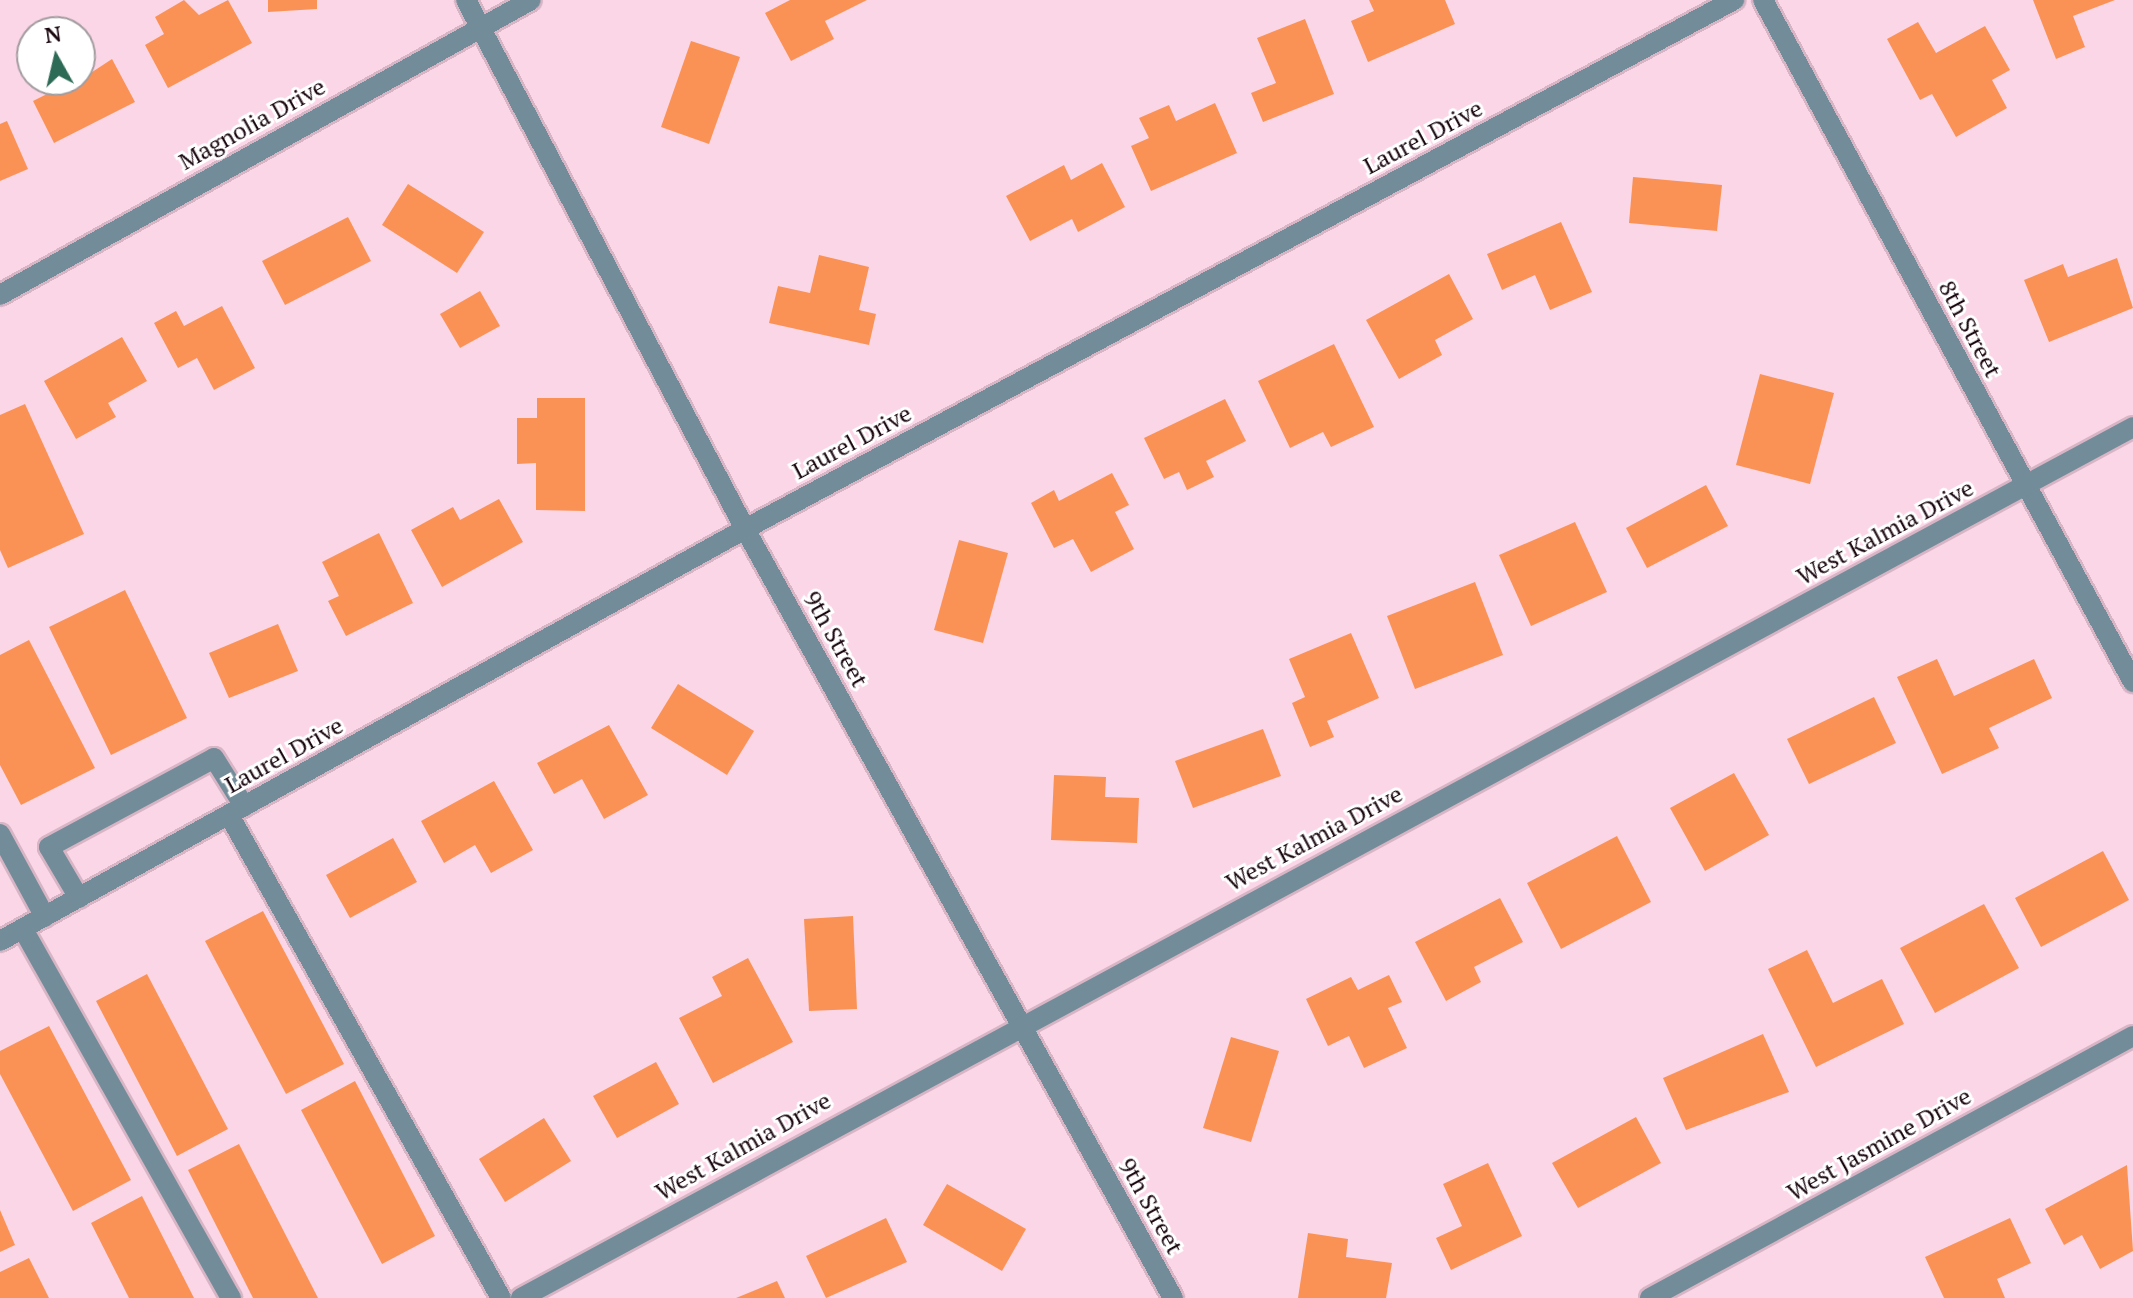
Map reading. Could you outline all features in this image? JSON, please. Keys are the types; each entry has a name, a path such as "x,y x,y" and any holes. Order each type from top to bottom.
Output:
{"street":[{"name":"9th Street","path":"466,0 482,25 745,529 1173,1298"},
{"name":"Magnolia Drive","path":"0,295 531,0"},
{"name":"Laurel Drive","path":"0,941 745,529 1734,0"},
{"name":"8th Street","path":"1763,0 2133,682"},
{"name":"West Kalmia Drive","path":"521,1298 1021,1024 2133,427"},
{"path":"79,898 49,847 214,758 236,811 501,1298"},
{"path":"0,834 45,917"},
{"path":"23,929 231,1298"},
{"name":"West Jasmine Drive","path":"1650,1298 2133,1036"}],"building":[{"path":"184,0 199,15 228,0 252,43 168,88 145,45 164,34 155,17"},
{"path":"268,0 317,0 317,9 268,12"},
{"path":"790,0 867,0 825,21 834,39 791,61 765,13"},
{"path":"1369,0 1445,0 1455,24 1368,62 1351,21 1374,11"},
{"path":"2033,0 2115,0 2073,16 2085,47 2056,59"},
{"path":"1305,19 1334,94 1263,122 1251,93 1276,83 1257,38"},
{"path":"1918,22 1936,53 1985,26 2010,70 1992,80 2007,108 1956,137 1932,94 1920,100 1887,39"},
{"path":"691,41 740,57 709,144 661,127"},
{"path":"112,59 135,102 54,143 33,101 43,96 96,96 96,70"},
{"path":"1215,103 1237,153 1151,191 1131,146 1149,138 1139,118 1169,105 1176,121"},
{"path":"7,121 28,169 0,181 0,124"},
{"path":"1102,163 1125,207 1078,232 1072,219 1030,241 1006,196 1064,165 1071,180"},
{"path":"1633,177 1722,185 1717,231 1629,223"},
{"path":"408,184 484,232 457,273 382,225"},
{"path":"348,217 371,261 285,305 262,261"},
{"path":"1561,222 1592,292 1550,310 1535,275 1502,290 1487,254"},
{"path":"819,255 869,267 859,310 876,314 869,345 769,323 778,286 810,293"},
{"path":"2117,258 2133,308 2049,342 2024,280 2063,264 2068,277"},
{"path":"1449,274 1473,319 1435,340 1442,355 1399,379 1366,320"},
{"path":"480,291 500,326 460,348 440,314"},
{"path":"222,306 255,368 214,390 197,358 178,368 154,323 176,311 184,326"},
{"path":"122,337 147,381 108,403 116,417 76,439 44,381"},
{"path":"1334,344 1374,427 1331,447 1323,432 1290,448 1258,381"},
{"path":"1760,374 1834,393 1810,484 1736,465"},
{"path":"537,398 585,398 585,511 536,510 536,463 517,464 517,418 537,418"},
{"path":"1225,399 1246,441 1206,461 1214,477 1187,490 1179,472 1164,479 1144,438"},
{"path":"25,404 84,534 8,568 0,550 0,415"},
{"path":"1112,473 1129,505 1115,512 1134,549 1091,572 1073,539 1054,548 1031,503 1054,490 1059,501"},
{"path":"1706,485 1728,526 1647,568 1626,528"},
{"path":"499,499 523,542 442,587 411,530 453,507 460,520"},
{"path":"1575,522 1607,592 1531,626 1499,555"},
{"path":"379,533 413,603 346,636 328,601 339,596 322,562"},
{"path":"959,540 1008,553 983,643 934,630"},
{"path":"1475,582 1503,655 1415,689 1387,616"},
{"path":"125,590 187,718 111,755 49,627"},
{"path":"278,624 298,671 229,698 209,653"},
{"path":"1351,633 1379,698 1327,721 1334,737 1310,747 1292,703 1305,697 1289,659"},
{"path":"29,640 95,768 21,805 0,765 0,655"},
{"path":"1937,659 1954,696 2034,659 2052,698 1989,728 1999,748 1942,774 1897,677"},
{"path":"678,684 754,731 727,775 651,728"},
{"path":"1874,697 1896,743 1809,784 1787,739"},
{"path":"609,725 648,795 604,819 582,779 554,794 537,763"},
{"path":"1263,729 1281,776 1193,808 1175,761"},
{"path":"1734,773 1769,835 1705,871 1670,808"},
{"path":"1054,775 1106,777 1105,797 1139,798 1137,843 1051,840"},
{"path":"494,781 533,850 491,873 475,845 444,863 421,821"},
{"path":"1617,836 1651,902 1561,949 1527,883"},
{"path":"393,838 417,882 350,918 326,875"},
{"path":"2103,851 2129,900 2041,947 2015,898"},
{"path":"1500,898 1523,942 1474,967 1481,982 1446,1001 1415,942"},
{"path":"1984,904 2019,968 1935,1013 1900,948"},
{"path":"263,911 344,1064 286,1094 205,941"},
{"path":"853,916 857,1009 809,1011 804,919"},
{"path":"1807,950 1833,1003 1882,979 1904,1024 1816,1067 1768,969"},
{"path":"748,958 793,1042 713,1083 679,1018 722,996 712,977"},
{"path":"147,974 228,1129 177,1156 96,1001"},
{"path":"1389,975 1402,1002 1388,1008 1407,1048 1364,1068 1349,1036 1328,1046 1306,999 1351,977 1358,990"},
{"path":"49,1026 131,1180 73,1211 0,1074 0,1051"},
{"path":"1763,1034 1789,1092 1686,1130 1663,1078"},
{"path":"1231,1037 1279,1051 1251,1142 1203,1128"},
{"path":"656,1062 679,1104 617,1138 593,1096"},
{"path":"355,1081 435,1236 382,1264 301,1110"},
{"path":"1636,1117 1661,1163 1578,1208 1552,1163"},
{"path":"544,1118 571,1161 505,1202 479,1159"},
{"path":"239,1144 318,1298 253,1298 188,1170"},
{"path":"1488,1163 1522,1236 1451,1270 1436,1238 1462,1226 1443,1184"},
{"path":"2127,1165 2133,1251 2100,1269 2082,1235 2064,1245 2045,1209"},
{"path":"947,1184 1026,1229 1002,1271 923,1225"},
{"path":"142,1196 194,1298 129,1298 91,1223"},
{"path":"0,1210 15,1245 0,1252"},
{"path":"886,1218 907,1262 826,1298 806,1256"},
{"path":"2010,1218 2031,1263 1997,1279 2005,1298 1944,1298 1925,1257"},
{"path":"1308,1233 1348,1239 1346,1257 1392,1263 1386,1298 1298,1298"},
{"path":"29,1258 49,1298 0,1298 0,1272"},
{"path":"777,1281 785,1298 736,1298"}]}
